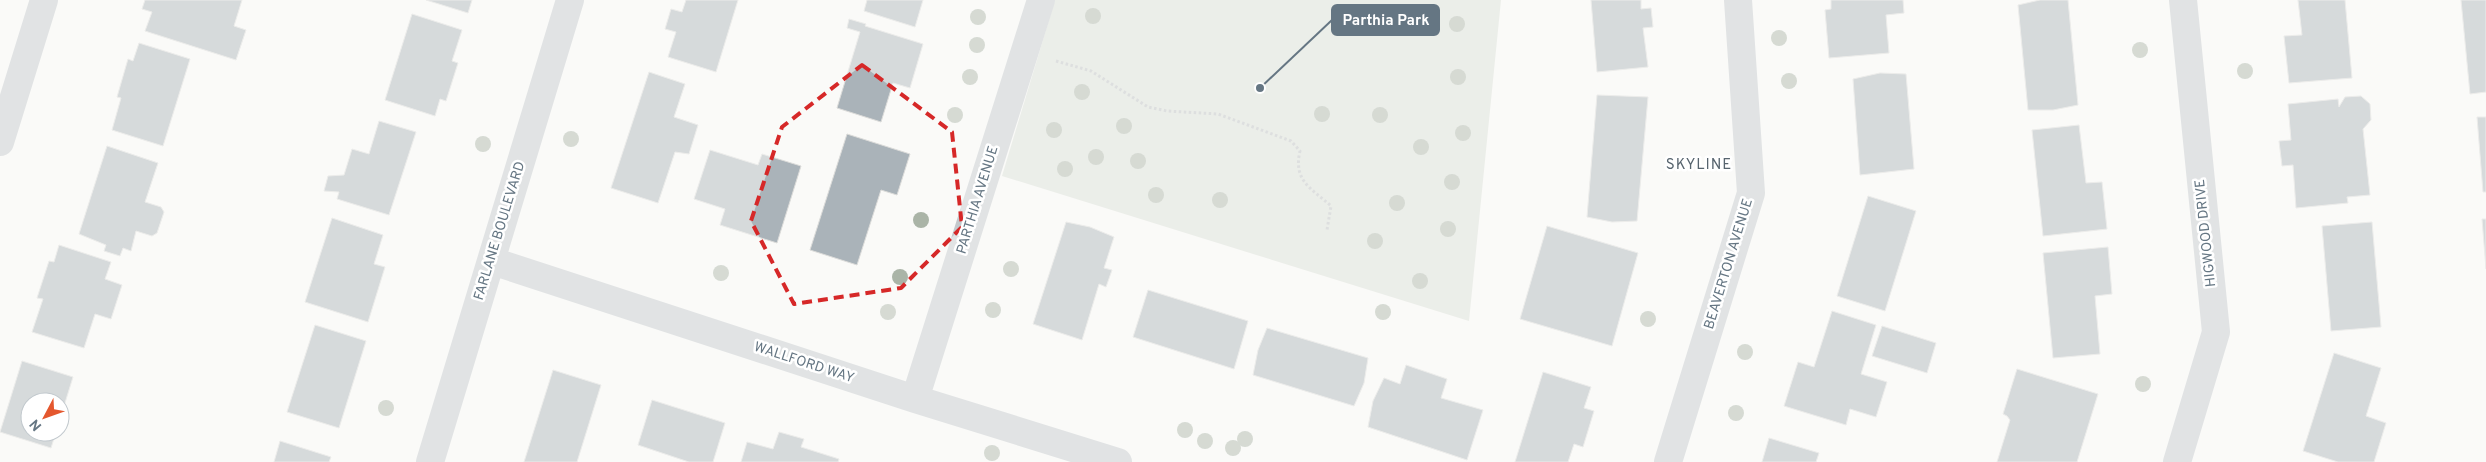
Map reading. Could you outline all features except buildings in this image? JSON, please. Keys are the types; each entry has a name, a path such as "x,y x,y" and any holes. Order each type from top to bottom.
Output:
{"street":[{"path":"0,142 44,0"},
{"name":"FARLANE BOULEVARD","path":"430,462 570,0"},
{"name":"PARTHIA AVENUE","path":"915,399 1041,0"},
{"name":"BEAVERTON AVENUE","path":"1668,462 1751,193 1738,0"},
{"name":"HIGWOOD DRIVE","path":"2177,462 2216,332 2183,0"},
{"name":"WALLFORD WAY","path":"492,261 915,399 1118,462"}],"path":[{"path":"1024,52 1090,71 1148,107 1167,111 1218,114 1291,141 1300,150 1297,164 1300,177 1331,206 1328,230"}],"highlighted area":[{"path":"862,65 952,132 962,227 901,288 794,304 751,221 782,127"}],"shaded area":[{"path":"1055,0 1501,0 1469,321 1002,176"}],"place":[{"name":"Parthia Park","path":"1260,88"}],"district":[{"name":"SKYLINE","path":"1699,165"}]}
